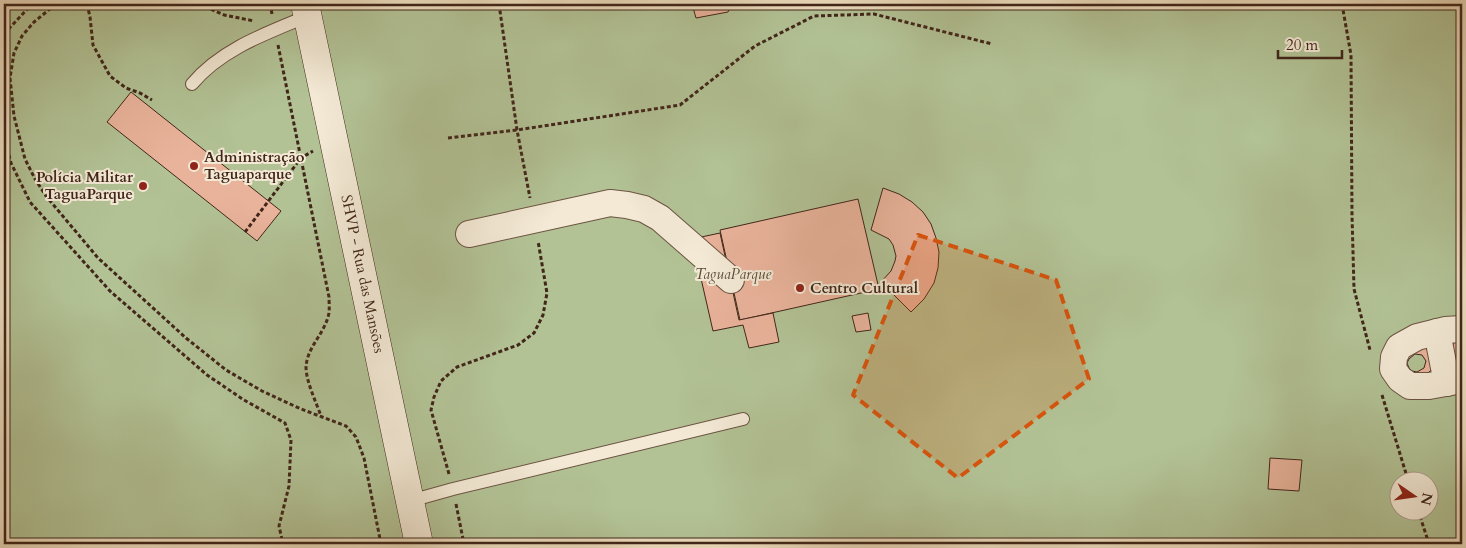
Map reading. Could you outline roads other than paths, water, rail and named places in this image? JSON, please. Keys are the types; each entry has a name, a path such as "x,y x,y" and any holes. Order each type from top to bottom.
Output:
{"street":[{"name":"SHVP - Rua das Mansões","path":"307,10 419,544"},
{"path":"469,234 610,203 627,205 644,209 660,218 731,280"},
{"path":"1437,332 1455,381 1429,386 1410,386 1400,379 1393,369 1394,357 1399,348 1417,338 1437,332 1445,330 1462,329"}],"lane":[{"path":"192,84 203,71 225,54 275,30 307,10"},
{"path":"410,502 453,489 743,419"}],"place":[{"name":"Administração Taguaparque","path":"194,166"},
{"name":"Polícia Militar TaguaParque","path":"143,186"},
{"name":"Centro Cultural","path":"800,288"}],"park label":[{"name":"TaguaParque","path":"733,274"}]}
